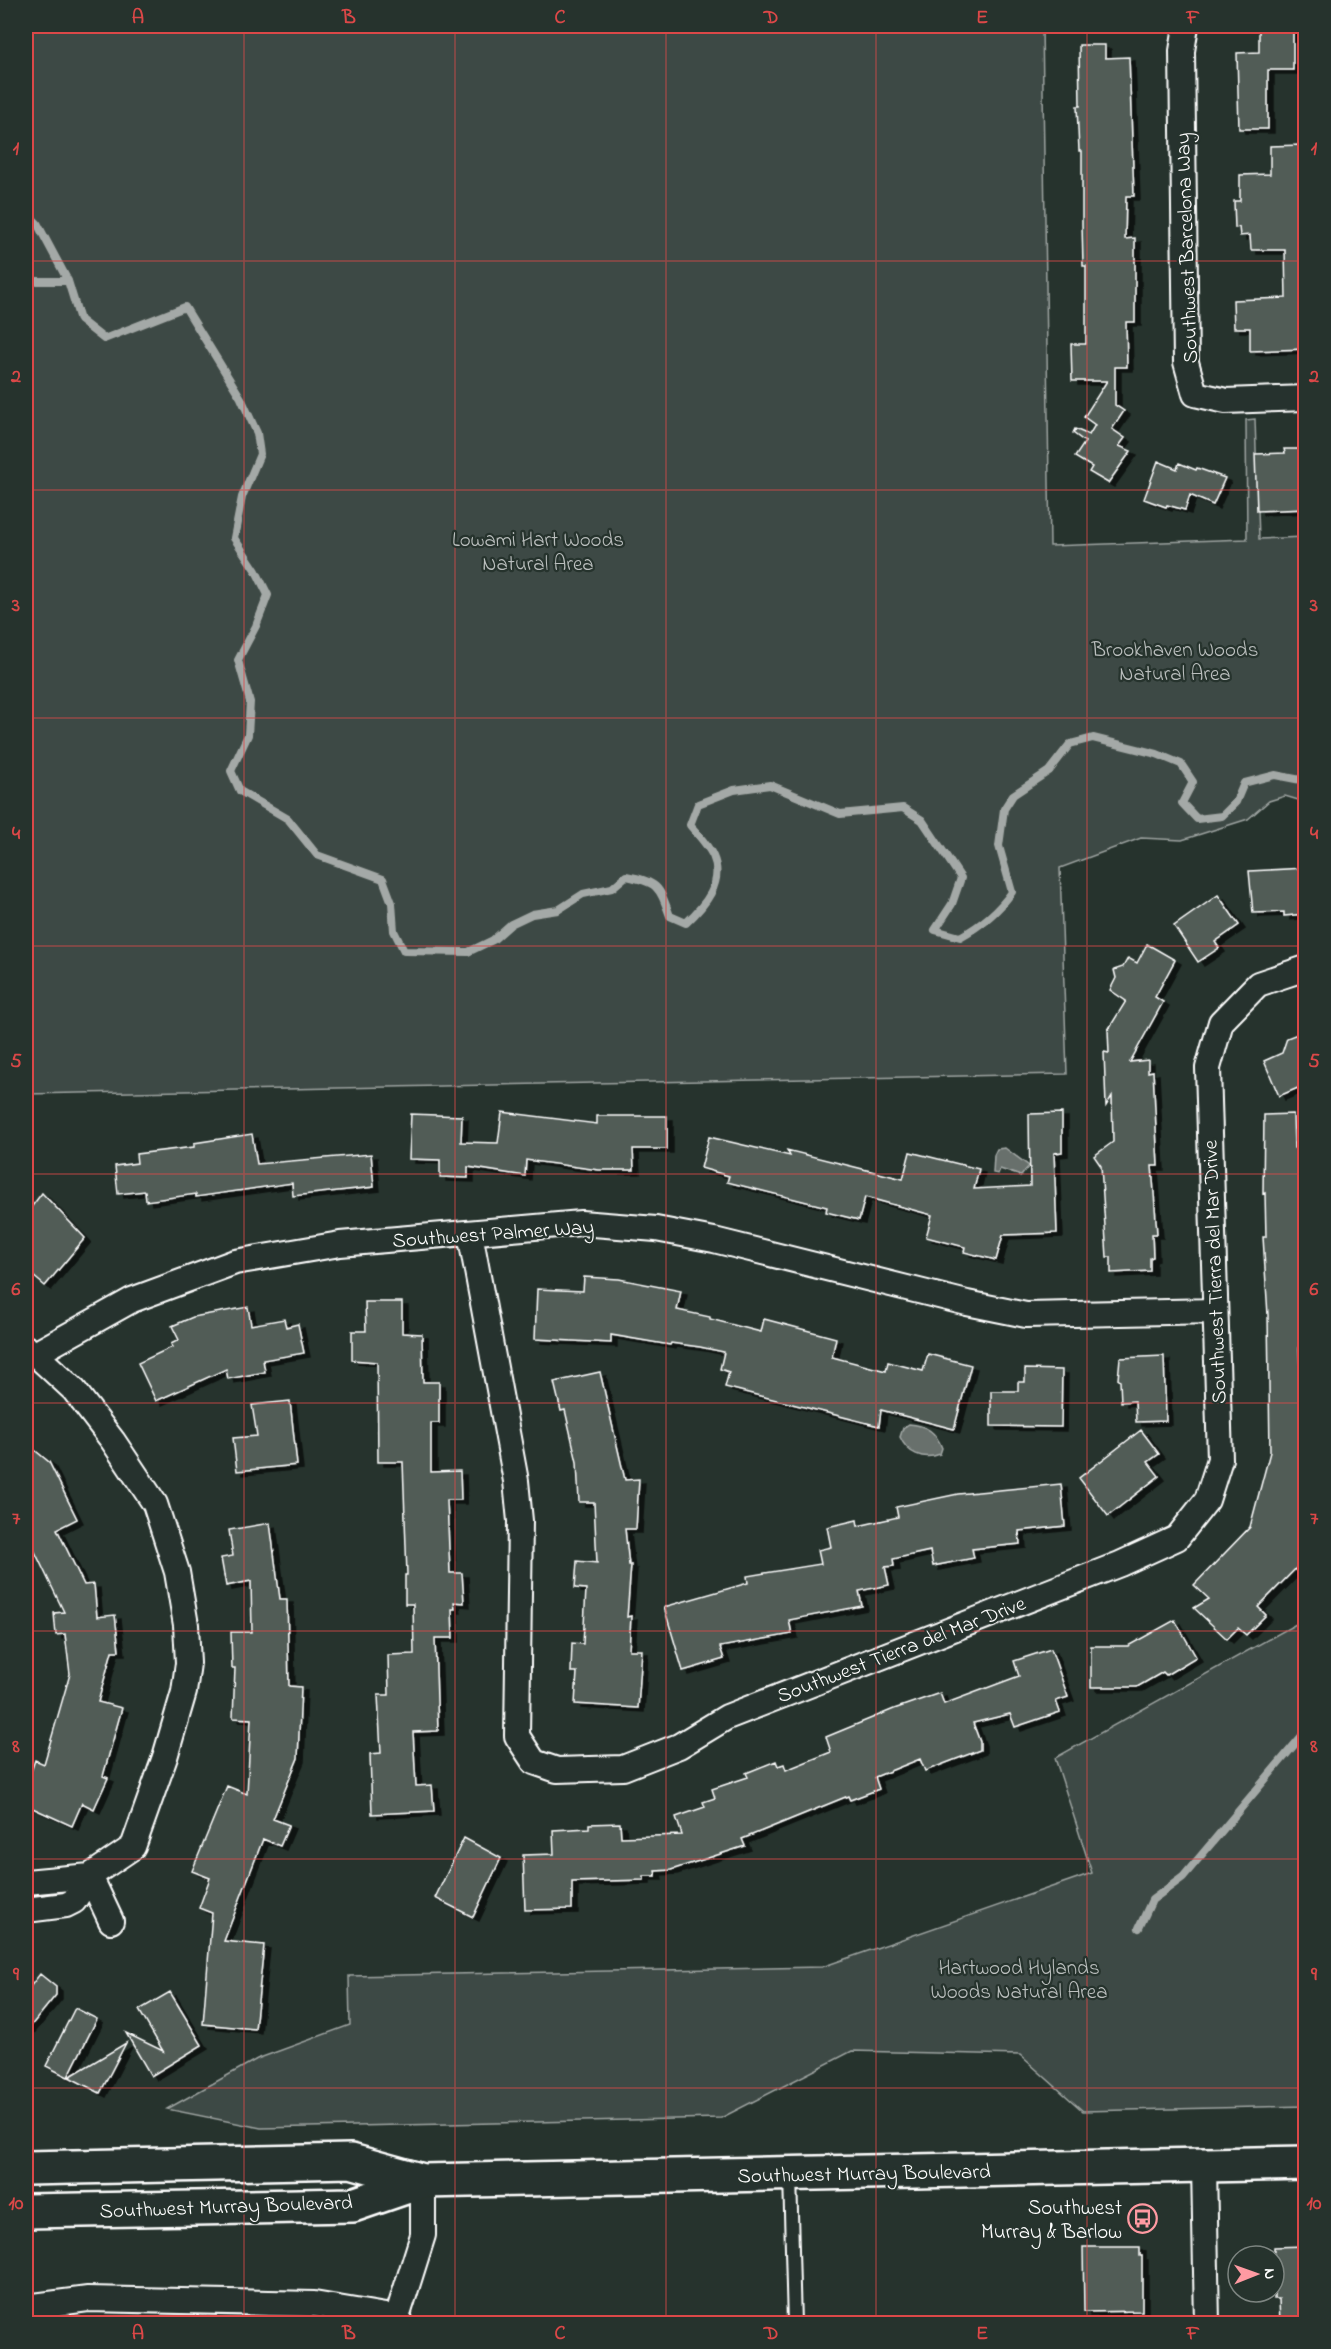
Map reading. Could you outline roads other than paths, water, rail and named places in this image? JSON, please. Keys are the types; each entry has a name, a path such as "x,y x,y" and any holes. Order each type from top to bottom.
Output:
{"main road":[{"name":"Southwest Murray Boulevard","path":"26,2168 351,2161 423,2181 1305,2163"},
{"name":"Southwest Murray Boulevard","path":"26,2211 353,2205 423,2181"}],"street":[{"name":"Southwest Barcelona Way","path":"1186,26 1182,51 1186,362 1195,394 1226,401 1305,398"},
{"name":"Southwest Tierra del Mar Drive","path":"470,1233 514,1470 519,1511 517,1736 534,1762 557,1770 623,1768 679,1746 727,1717 1109,1568 1177,1539 1207,1500 1220,1459 1208,1068 1221,1022 1258,984 1299,968 1305,968"},
{"name":"Southwest Palmer Way","path":"30,1351 132,1300 235,1262 340,1244 581,1223 656,1229 714,1240 968,1303 1026,1315 1215,1311"},
{"path":"26,1910 66,1905 74,1901 90,1876 133,1847 165,1758 184,1692 188,1663 186,1625 177,1572 155,1504 113,1441 74,1390 30,1351"},
{"path":"26,1882 90,1876"},
{"path":"90,1876 111,1921"},
{"path":"1204,2166 1207,2324"},
{"path":"26,2307 88,2299 314,2304 396,2321 423,2235 423,2181"}],"lane":[{"path":"790,2175 794,2324"}],"waterway":[{"path":"26,212 37,223 68,281 80,320 104,339 185,307 241,398 257,433 260,454 242,497 234,538 256,571 268,595 256,626 238,660 250,702 248,735 231,771 240,791 288,819 317,855 383,879 392,903 394,931 404,951 468,952 493,940 511,924 532,914 558,910 583,894 612,888 626,876 651,883 660,892 670,916 686,923 706,901 716,875 716,866 711,852 690,825 698,804 734,790 770,785 840,814 903,808 922,820 961,878 952,904 935,930 960,937 989,918 1012,892 999,846 1004,809 1013,795 1049,771 1070,744 1093,738 1157,754 1181,764 1193,782 1182,803 1197,819 1222,816 1236,802 1244,783 1275,775 1306,781"},
{"path":"26,281 68,281"},
{"path":"1139,1928 1152,1900 1183,1877 1306,1731"}],"place":[{"name":"Southwest Murray & Barlow","path":"1143,2219"}],"park label":[{"name":"Lowami Hart Woods Natural Area","path":"538,551"},
{"name":"Brookhaven Woods Natural Area","path":"1175,661"},
{"name":"Hartwood Hylands Woods Natural Area","path":"1019,1979"}]}
